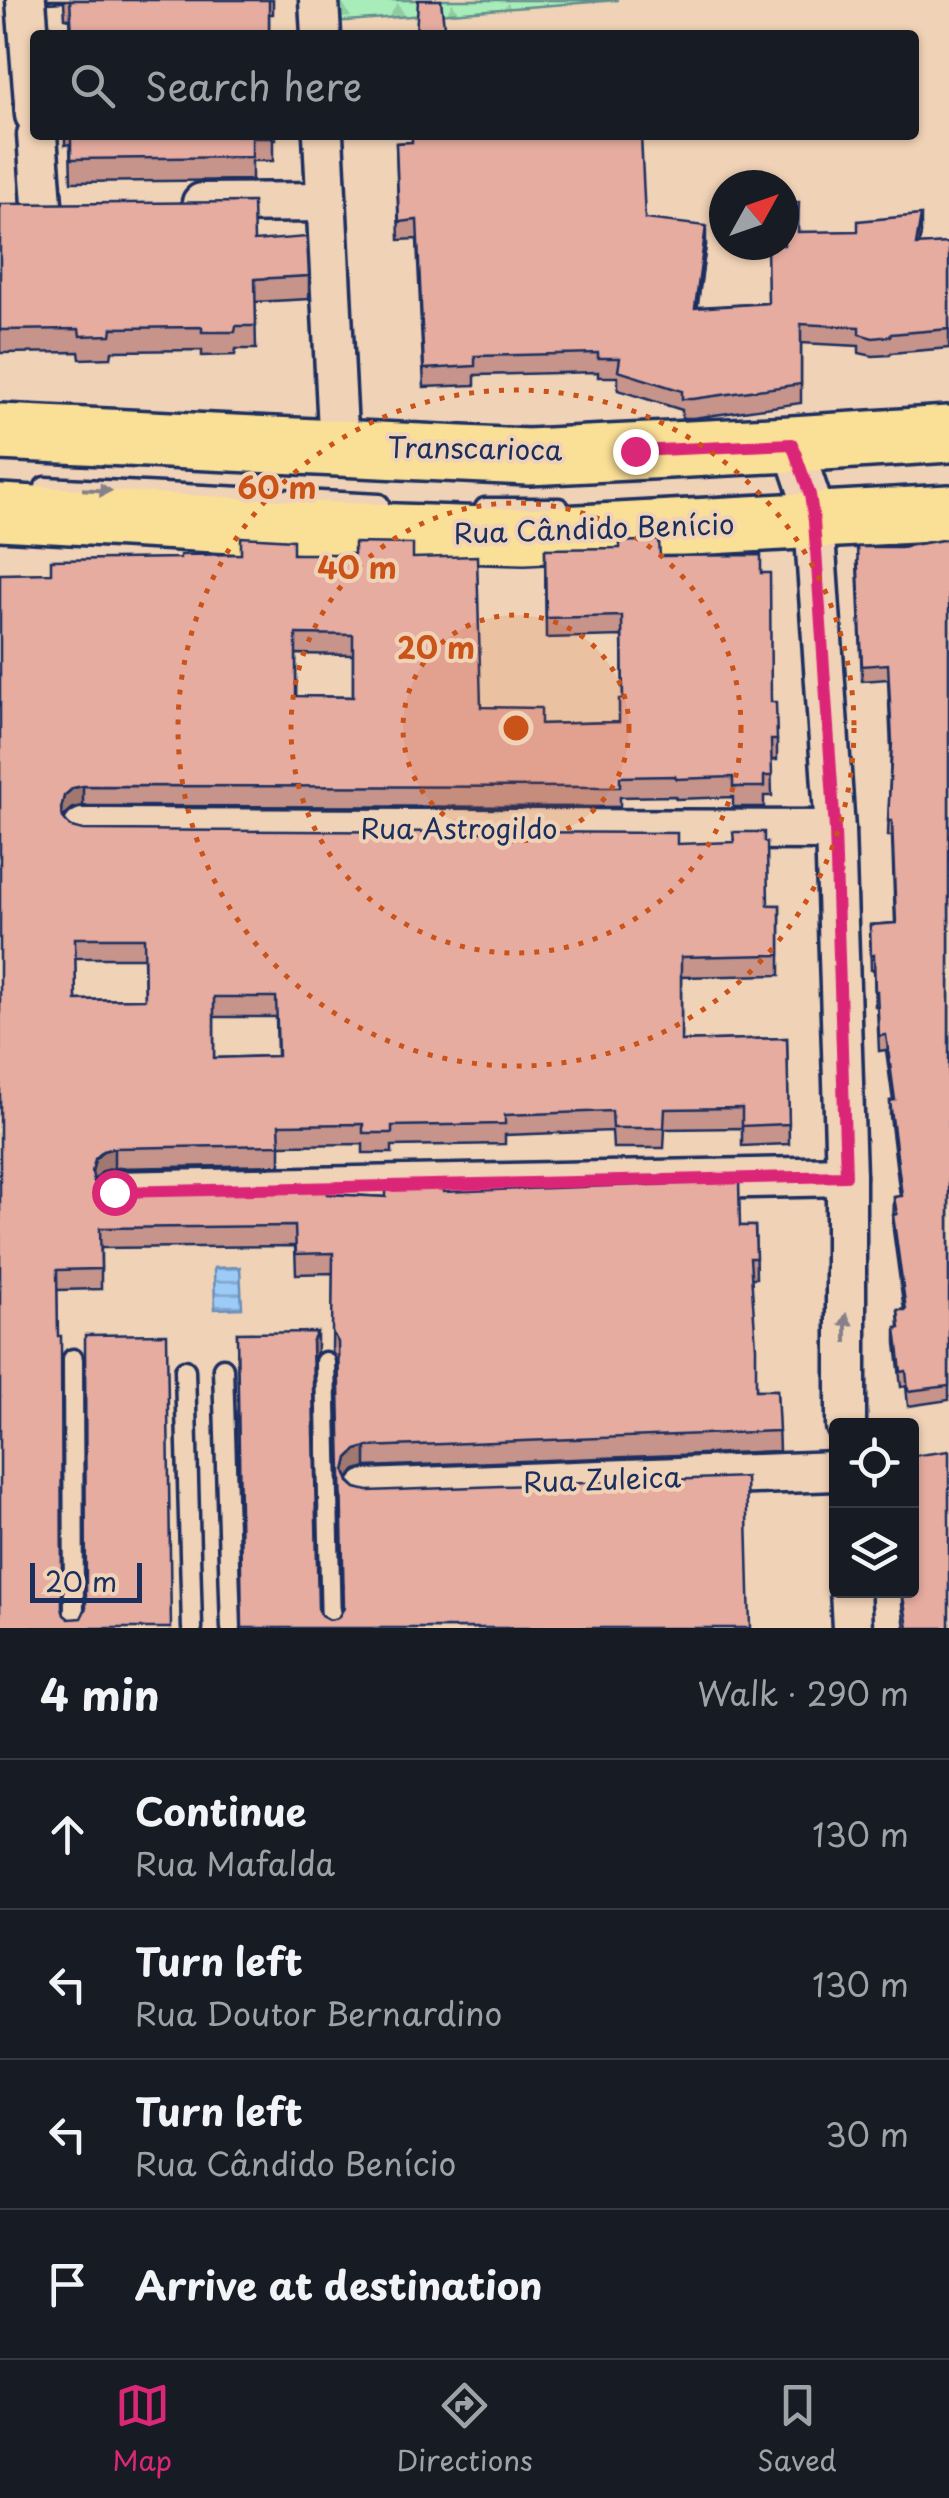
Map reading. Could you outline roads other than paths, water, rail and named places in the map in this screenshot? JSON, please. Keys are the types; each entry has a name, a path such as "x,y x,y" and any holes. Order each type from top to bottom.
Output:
{"main road":[{"name":"Rua Cândido Benício","path":"0,432 528,457 805,483 949,512"},
{"name":"Rua Cândido Benício","path":"10,499 304,529 524,536 805,483 949,434"}],"street":[{"path":"26,0 30,51"},
{"path":"318,0 321,30"},
{"path":"36,140 28,204 80,204"},
{"path":"323,140 338,450"},
{"path":"174,203 325,202"},
{"path":"805,483 835,830 846,1176 846,1418"},
{"name":"Rua Astrogildo","path":"83,828 835,830"},
{"path":"114,1192 846,1176"},
{"name":"Rua Zuleica","path":"367,1489 829,1471"},
{"path":"850,1598 852,1628"}],"lane":[{"name":"Transcarioca","path":"10,499 391,505"},
{"name":"Transcarioca","path":"468,508 572,508"},
{"path":"73,1360 74,1628"},
{"path":"326,1362 331,1628"},
{"path":"223,1368 231,1628"},
{"path":"185,1370 192,1628"}],"water":[{"path":"240,1267 242,1308 215,1309 214,1268"}]}
